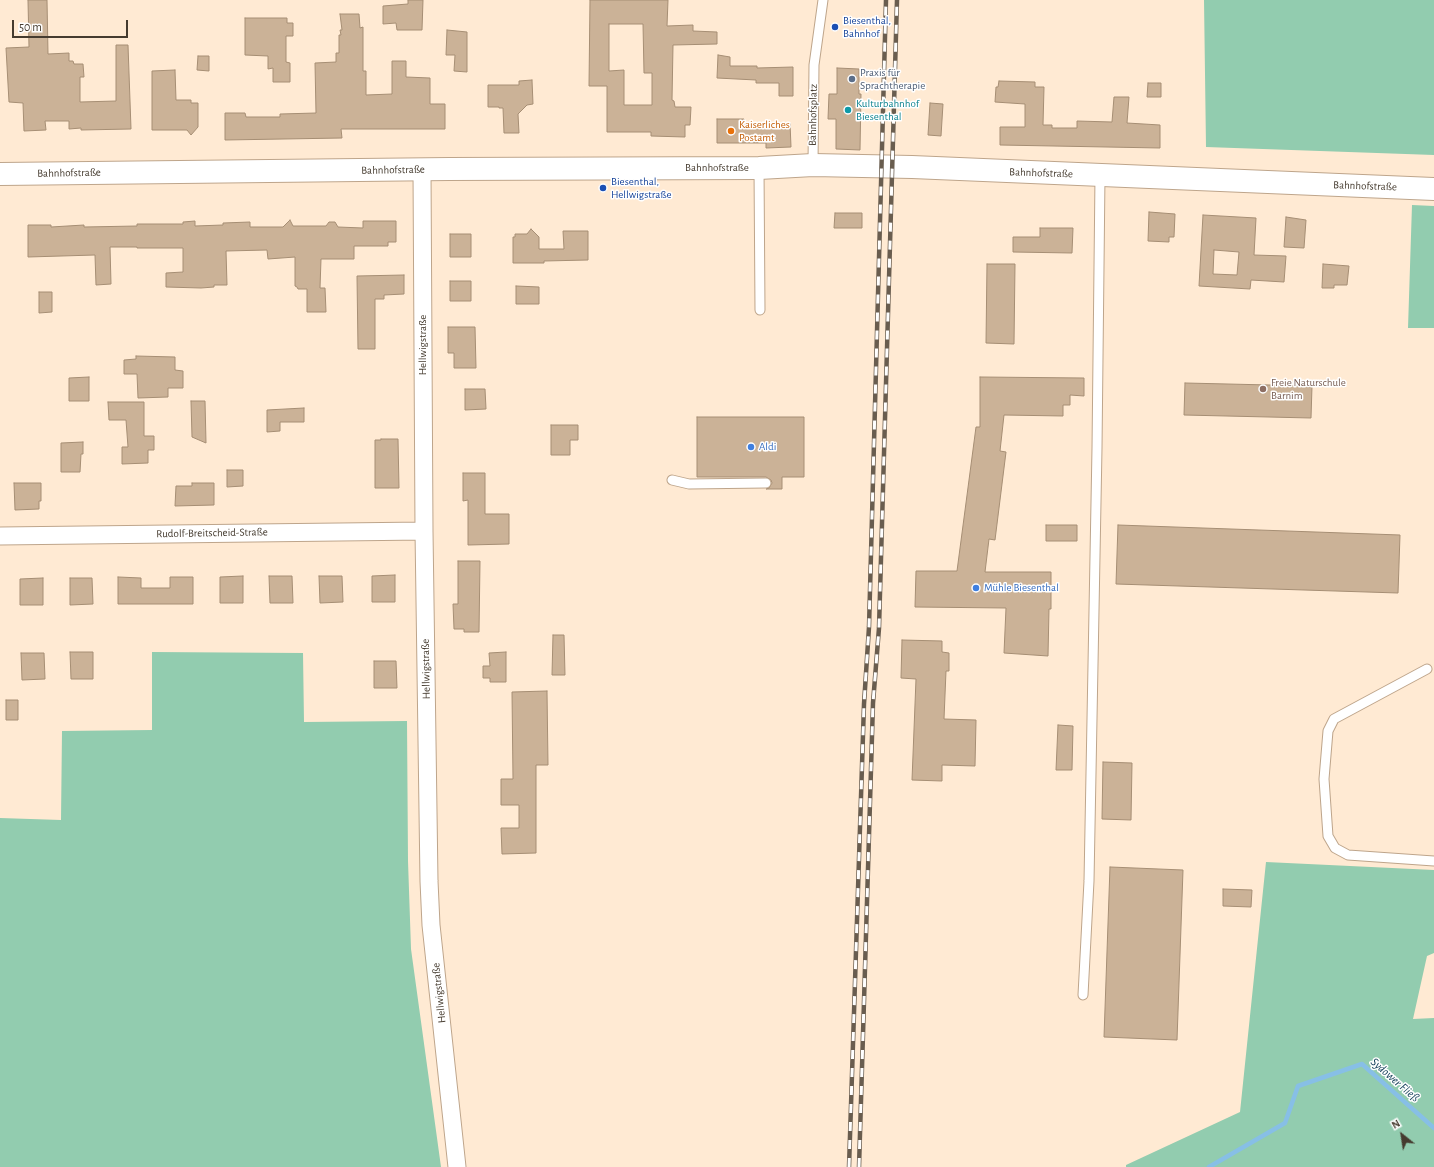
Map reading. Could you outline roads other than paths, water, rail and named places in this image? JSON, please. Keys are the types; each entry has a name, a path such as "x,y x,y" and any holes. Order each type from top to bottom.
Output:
{"main road":[{"name":"Bahnhofstraße","path":"0,174 759,168 813,165 1434,189"}],"street":[{"name":"Hellwigstraße","path":"422,170 427,815 431,918 457,1167"},
{"name":"Rudolf-Breitscheid-Straße","path":"0,536 424,531"}],"lane":[{"name":"Bahnhofsplatz","path":"813,165 814,66 823,0"},
{"path":"759,168 760,310"},
{"path":"1083,995 1089,882 1100,176"},
{"path":"672,480 689,484 766,483"},
{"path":"1426,669 1334,719 1328,731 1324,779 1328,836 1335,848 1348,855 1434,861"}],"waterway":[{"name":"Sydower Fließ","path":"1209,1167 1285,1123 1298,1086 1362,1064 1434,1128"}],"railway":[{"path":"849,1167 864,704 869,627 886,0"},
{"path":"859,1167 873,703 879,628 897,0"}],"place":[{"name":"Biesenthal, Bahnhof","path":"835,27"},
{"name":"Praxis für Sprachtherapie","path":"852,79"},
{"name":"Kulturbahnhof Biesenthal","path":"848,110"},
{"name":"Kaiserliches Postamt","path":"731,131"},
{"name":"Biesenthal, Hellwigstraße","path":"603,188"},
{"name":"Freie Naturschule Barnim","path":"1263,389"},
{"name":"Aldi","path":"751,447"},
{"name":"Mühle Biesenthal","path":"976,588"}]}
